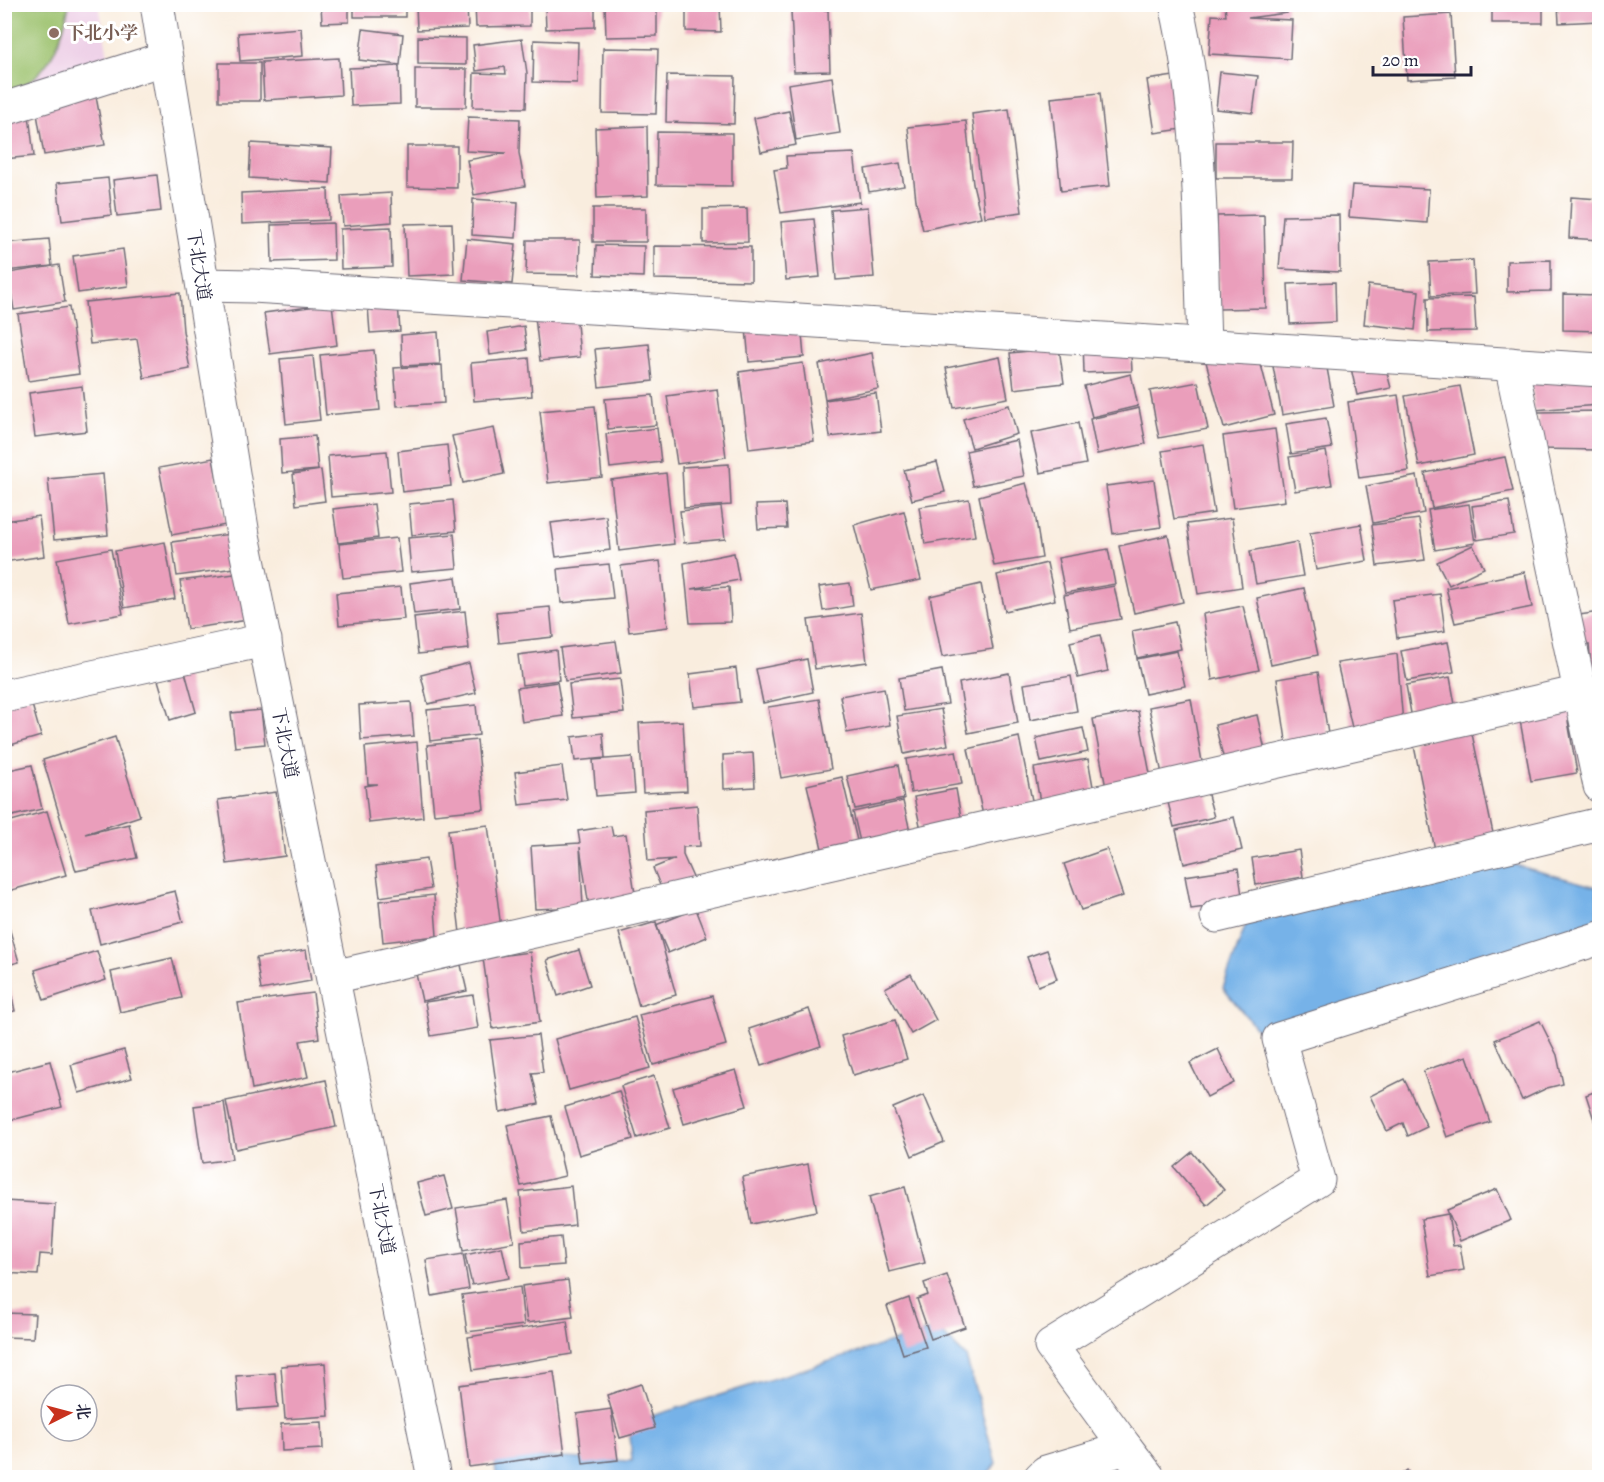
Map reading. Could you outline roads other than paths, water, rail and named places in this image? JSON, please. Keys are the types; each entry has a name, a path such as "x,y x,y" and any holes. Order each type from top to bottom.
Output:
{"street":[{"name":"下北大道","path":"157,4 243,535 434,1478"},
{"path":"1176,4 1186,47 1197,135 1204,345"},
{"path":"4,110 166,58"},
{"path":"203,285 254,286 1599,369"},
{"path":"1510,364 1599,786"},
{"path":"4,696 265,640"},
{"path":"333,977 1580,692"},
{"path":"1217,916 1599,824"},
{"path":"1149,1478 1052,1346 1318,1180 1279,1039 1599,938"},
{"path":"1040,1478 1046,1472 1126,1448"}],"water":[{"path":"1504,862 1597,887 1599,920 1483,958 1264,1038 1223,988 1246,924"},
{"path":"937,1328 966,1357 996,1463 986,1478 497,1478 493,1455 632,1461 629,1423"}],"place":[{"name":"下北小学","path":"54,33"}]}
